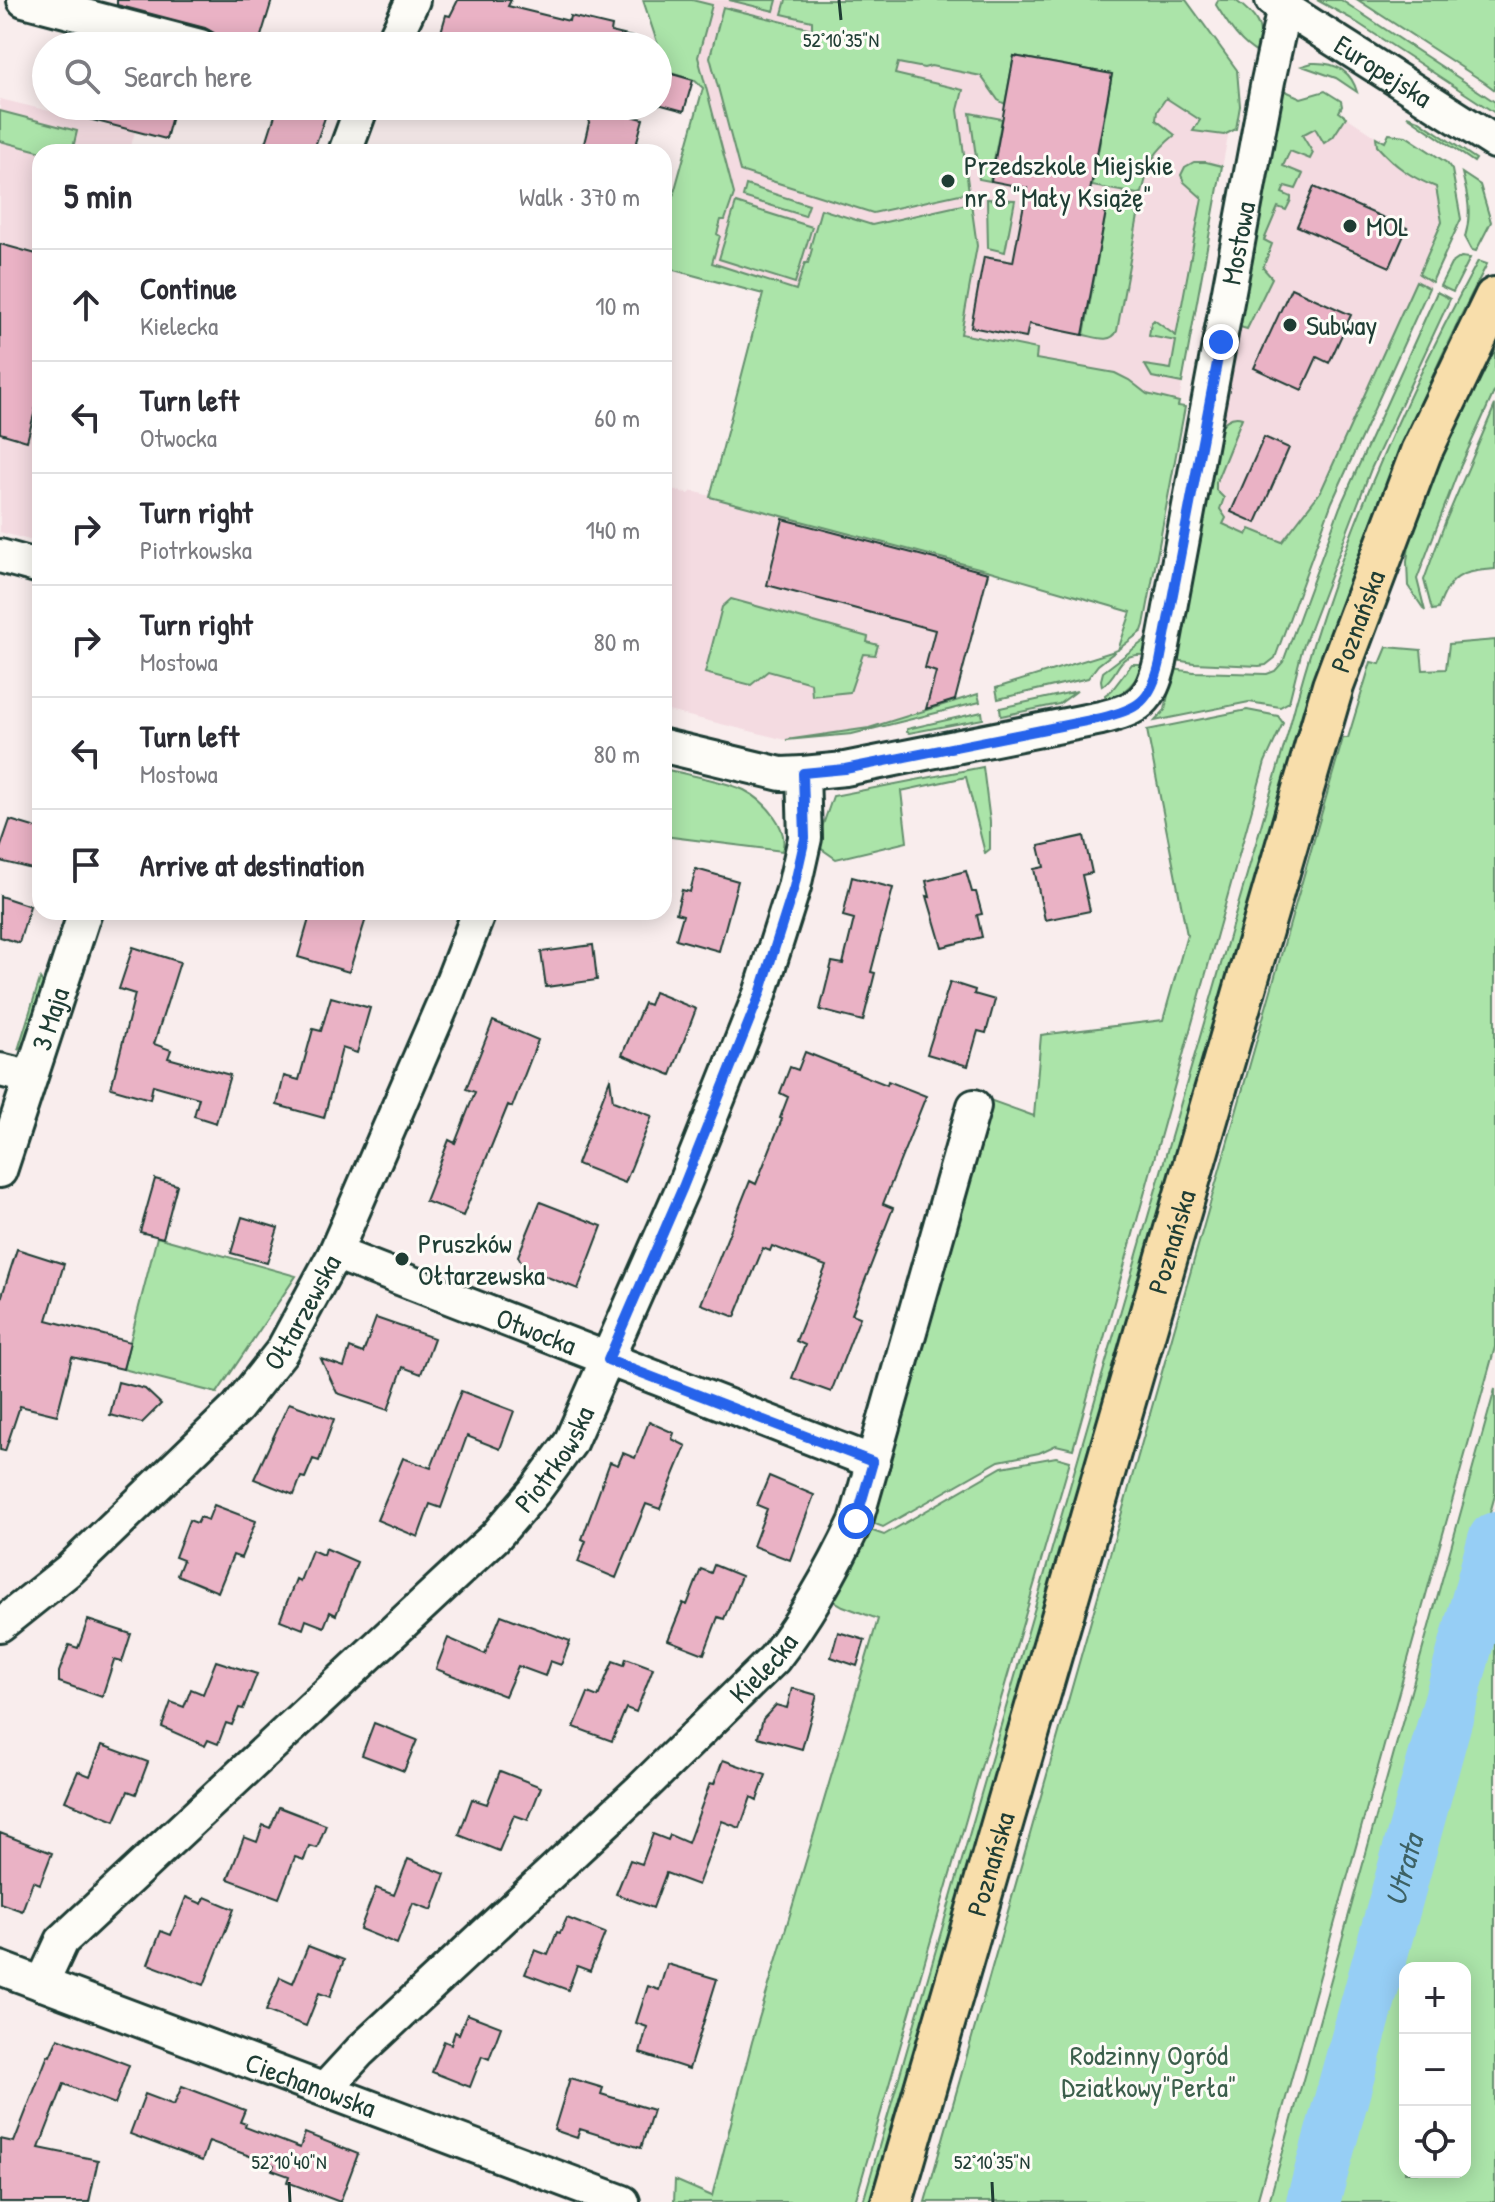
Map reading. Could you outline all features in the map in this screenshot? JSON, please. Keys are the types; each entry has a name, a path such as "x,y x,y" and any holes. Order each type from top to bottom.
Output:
{"main road":[{"name":"Poznańska","path":"892,2202 1333,686 1421,452 1495,298"}],"street":[{"path":"24,0 146,32"},
{"path":"398,32 413,0"},
{"name":"Europejska","path":"1278,4 1495,142"},
{"name":"Mostowa","path":"672,748 781,774 845,769 1101,718 1132,709 1148,695 1157,676 1163,647 1264,99 1278,4"},
{"path":"348,144 357,120"},
{"path":"0,556 32,565"},
{"name":"Piotrkowska","path":"42,1984 62,1941 495,1537 534,1492 570,1443 683,1187 760,994 794,887 805,838 803,773"},
{"name":"3 Maja","path":"0,1171 14,1074 81,920"},
{"name":"Ołtarzewska","path":"0,1625 69,1570 237,1408 282,1351 335,1253 446,997 476,920"},
{"name":"Kielecka","path":"325,2089 360,2051 640,1790 774,1659 790,1639 856,1521 974,1106"},
{"name":"Otwocka","path":"335,1253 873,1462"},
{"name":"Ciechanowska","path":"0,1968 623,2202"}],"shaded area":[{"name":"Przedszkole Miejskie nr 8 \"Mały Książę\"","path":"643,0 1039,0 1230,125 1178,406 674,270 672,200 703,88 694,80 672,73 672,32 654,32"},
{"path":"1281,89 1301,98 1325,91 1341,101 1339,112 1384,142 1389,134 1406,136 1447,163 1452,170 1461,219 1332,502 1275,658 1259,666 1194,663 1217,432"},
{"path":"0,99 32,107 32,120 86,120 135,132 131,144 32,144 32,541 0,532"},
{"path":"672,489 689,494 692,491 990,571 955,701 869,728 786,740 672,712"}],"green space":[{"path":"643,0 692,0 712,5 698,57 734,194 725,220 721,220 712,263 796,290 805,263 808,263 821,209 872,225 971,203 977,246 961,334 1037,349 1036,359 1115,373 1147,394 1179,402 1178,406 1185,407 1142,631 1118,649 1131,612 710,497 763,294 672,268 672,200 703,88 694,80 672,73 672,32 654,32"},
{"path":"729,0 777,0 774,11"},
{"path":"786,0 1186,0 1237,70 1240,106 1236,129 1224,135 1193,131 1200,120 1166,98 1157,111 1156,120 1175,135 1152,160 1142,193 1092,186 1112,74 1014,56 1005,104 998,100 981,76 898,63 895,74 963,90 958,110 969,192 873,213 740,171 710,57 723,7 812,29 812,21 782,14"},
{"path":"1218,0 1235,0 1254,17 1260,36 1259,54 1234,32 1216,5"},
{"path":"1317,0 1341,0 1495,102 1495,113 1350,18"},
{"path":"1358,0 1495,0 1495,90 1484,82"},
{"path":"1312,63 1340,69 1351,78 1357,92 1336,78 1302,66"},
{"path":"1281,89 1301,98 1325,91 1341,101 1339,112 1346,117 1333,137 1324,143 1315,128 1302,135 1313,153 1310,159 1290,151 1283,166 1303,174 1296,189 1285,186 1282,193 1291,200 1286,210 1278,207 1264,240 1272,244 1263,268 1272,278 1247,329 1240,327 1239,318"},
{"path":"0,111 77,131 74,144 32,144 32,149 0,141"},
{"path":"970,113 1002,119 990,181 979,179"},
{"path":"1407,116 1418,120 1476,159 1474,162"},
{"path":"1389,134 1406,136 1447,163 1452,170 1461,219 1432,282 1419,274 1442,222 1436,187 1404,170 1377,146 1376,137 1385,142"},
{"path":"1194,162 1222,166 1182,383 1152,377 1145,365 1171,369 1176,341 1149,336 1154,320 1176,336 1202,198 1184,182 1181,175 1185,167"},
{"path":"1462,173 1480,185 1491,222 1476,251 1472,250 1465,237 1468,205"},
{"path":"746,185 809,205 805,216 743,197"},
{"path":"987,199 1015,200 1005,252 988,248"},
{"path":"736,203 812,227 795,283 719,259"},
{"path":"1107,206 1134,211 1138,216 1117,331 1111,337 1102,339 1084,335"},
{"path":"1461,257 1470,258 1453,292 1440,286 1451,264"},
{"path":"1478,261 1487,264 1401,449 1328,640 874,2202 863,2202 1325,608 1394,431"},
{"path":"1416,281 1429,288 1332,502 1275,658 1259,666 1175,660 1217,432 1231,418 1242,418 1216,482 1216,490 1224,498 1220,509 1226,518 1223,524 1247,535 1250,529 1282,542 1321,491"},
{"path":"1437,292 1450,299 1371,469 1302,650 1289,702 1280,707 1249,702 1155,721 1165,710 1173,669 1267,674 1283,662 1340,507"},
{"path":"1495,341 1495,390 1457,474 1417,579 1425,611 1408,586 1410,537 1433,477"},
{"path":"1495,405 1495,569 1458,577 1447,589 1438,609 1432,610 1424,580"},
{"path":"731,599 868,637 867,642 878,645 875,655 863,654 850,692 812,696 811,683 768,671 751,685 705,673 722,607"},
{"path":"1145,640 1150,641 1147,655 1123,660 1102,686 1103,672"},
{"name":"Rodzinny Ogród Działkowy\"Perła\"","path":"1495,640 1495,1347 1257,2202 925,2202 1343,738 1348,738 1371,662 1380,664 1387,647 1421,650 1423,670 1446,669 1449,644"},
{"path":"1117,650 1098,665 1088,678 998,699 996,688"},
{"path":"1132,664 1145,664 1129,686 1106,702 1105,695"},
{"path":"1077,691 1059,704 1001,716 1000,708"},
{"path":"978,694 980,702 852,734 786,740 869,728"},
{"path":"1247,710 1278,716 1283,723 1265,762 1073,1449 1056,1445 1039,1453 999,1461 883,1527 867,1521 987,1099 1034,1116 1041,1035 1163,1020 1187,935 1147,730"},
{"path":"982,712 983,719 907,732 907,729"},
{"path":"983,767 990,822 990,849 985,853 966,777 901,791 907,842 836,859 816,845 833,796"},
{"path":"672,771 726,783 752,795 767,807 779,824 782,851 672,837"},
{"path":"40,979 45,986 27,1041 18,1050"},
{"path":"157,1237 296,1276 217,1393 123,1369"},
{"path":"1495,1389 1495,1495 1299,2202 1269,2202"},
{"path":"1056,1457 1070,1461 855,2202 674,2202 675,2180 712,2196 752,2042 878,1619 831,1599 864,1528 884,1535 1002,1467"},
{"path":"1495,1580 1495,2202 1323,2202"}],"building":[{"path":"117,0 272,0 262,32 212,32 117,5"},
{"path":"458,0 511,0 508,6 569,21 570,16 612,26 611,32 441,32 446,15 450,16"},
{"path":"1014,56 1112,74 1088,202 1107,206 1083,335 1029,324 1026,338 971,327 984,257 1013,262 1027,188 991,181"},
{"path":"672,74 693,80 684,111 672,108"},
{"path":"92,120 171,120 166,139"},
{"path":"273,120 324,120 316,144 266,144"},
{"path":"590,120 643,120 636,144 584,144"},
{"path":"1314,187 1407,228 1390,267 1297,226"},
{"path":"0,244 32,253 32,422 27,441 0,433"},
{"path":"1291,288 1351,315 1329,363 1317,357 1302,390 1254,368"},
{"path":"1264,437 1289,448 1256,523 1231,512"},
{"path":"783,519 988,573 955,700 926,709 936,672 925,668 935,630 767,585"},
{"path":"10,820 32,827 32,869 0,861 0,849"},
{"path":"1084,836 1092,873 1082,875 1090,911 1045,920 1034,869 1044,867 1039,846"},
{"path":"696,869 738,881 719,951 676,939 683,915 676,913 682,890 690,892"},
{"path":"966,871 982,914 977,915 982,937 942,947 927,896 930,897 926,881"},
{"path":"852,877 893,888 871,972 875,973 863,1021 820,1010 832,962 843,964 854,919 843,916"},
{"path":"0,896 30,906 19,943 0,937"},
{"path":"309,920 365,920 349,972 298,957"},
{"path":"593,945 597,980 546,987 541,952"},
{"path":"133,947 180,962 154,1044 171,1050 168,1058 230,1075 216,1123 194,1116 199,1098 153,1085 150,1099 111,1088 135,994 119,989"},
{"path":"950,982 995,1000 986,1033 978,1031 968,1066 927,1054"},
{"path":"654,992 696,1009 671,1075 622,1055 644,1003 649,1005"},
{"path":"331,997 370,1008 357,1053 342,1048 324,1118 277,1105 284,1076 299,1080 313,1029 321,1031"},
{"path":"493,1021 538,1040 463,1216 425,1201 449,1140 455,1143 475,1092 466,1089"},
{"path":"805,1052 887,1085 888,1081 926,1096 883,1204 893,1208 852,1314 860,1317 831,1392 792,1378 805,1345 796,1341 826,1266 772,1246 770,1251 763,1248 735,1317 701,1304 750,1181 756,1184 782,1119 788,1097 780,1093 790,1067 798,1070"},
{"path":"610,1079 613,1101 652,1116 625,1183 577,1164"},
{"path":"155,1179 177,1185 163,1238 140,1232"},
{"path":"540,1202 602,1226 578,1289 524,1268 518,1256"},
{"path":"242,1217 278,1228 267,1263 231,1253"},
{"path":"17,1249 64,1264 47,1320 130,1342 123,1369 72,1357 57,1415 20,1406 5,1451 0,1450 0,1302"},
{"path":"376,1318 434,1338 421,1374 403,1367 388,1410 337,1393 321,1359 344,1367 350,1348 363,1353"},
{"path":"118,1382 145,1389 161,1404 142,1423 110,1415"},
{"path":"461,1391 514,1411 500,1449 467,1436 441,1508 430,1504 418,1537 377,1520 403,1458 431,1468"},
{"path":"289,1403 334,1419 319,1461 313,1459 294,1495 254,1479"},
{"path":"649,1422 674,1433 672,1439 686,1446 660,1509 646,1504 616,1578 578,1562 586,1541 582,1539 610,1462 618,1465 623,1453 635,1458"},
{"path":"769,1476 814,1495 790,1560 753,1546 767,1509 757,1505"},
{"path":"214,1505 256,1521 241,1558 233,1555 218,1592 177,1575 183,1560 175,1557 189,1520 197,1523 200,1517 208,1520"},
{"path":"325,1548 357,1562 336,1615 330,1612 324,1627 306,1620 303,1629 280,1620 296,1579 300,1581 312,1550 323,1555"},
{"path":"714,1565 741,1576 724,1619 718,1617 704,1654 668,1640 683,1603 687,1605 701,1569 711,1573"},
{"path":"501,1615 570,1641 561,1665 550,1661 545,1676 518,1666 505,1696 436,1669 448,1638 485,1654"},
{"path":"88,1620 131,1634 122,1662 114,1660 102,1697 59,1682 59,1672 69,1645 78,1648"},
{"path":"838,1632 865,1640 857,1666 831,1657"},
{"path":"626,1658 653,1668 636,1712 626,1708 612,1741 574,1727 588,1693 598,1697 613,1661 624,1665"},
{"path":"216,1661 257,1674 243,1709 239,1708 232,1725 226,1723 218,1744 208,1740 205,1746 162,1727 171,1702 184,1707 191,1689 203,1694"},
{"path":"792,1688 817,1695 802,1749 758,1737 763,1719 776,1705 787,1708"},
{"path":"374,1723 417,1740 404,1771 362,1755"},
{"path":"102,1745 148,1762 136,1794 128,1791 115,1821 65,1801 78,1771 90,1776"},
{"path":"723,1760 766,1775 757,1800 751,1797 740,1828 722,1821 698,1885 666,1873 653,1908 616,1894 630,1860 642,1864 653,1834 668,1840 670,1835 688,1843 710,1783 714,1784"},
{"path":"500,1771 541,1787 528,1820 514,1815 499,1851 459,1835 472,1799 487,1804"},
{"path":"279,1807 326,1825 317,1848 309,1846 304,1860 295,1857 279,1898 228,1879 244,1837 257,1842 263,1825 270,1828"},
{"path":"0,1833 52,1853 40,1884 33,1881 22,1911 0,1903"},
{"path":"408,1859 445,1874 432,1910 413,1903 397,1944 360,1929 376,1888 394,1895"},
{"path":"186,1897 202,1904 205,1897 234,1909 204,1985 148,1964 161,1931 171,1935"},
{"path":"567,1918 605,1933 590,1971 577,1966 568,1990 525,1974 535,1950 548,1955 557,1932 560,1933"},
{"path":"308,1946 344,1960 330,1997 319,1993 306,2026 266,2011 280,1977 293,1983"},
{"path":"667,1964 717,1979 689,2069 640,2053 647,2027 636,2023 648,1986 659,1990"},
{"path":"467,2014 501,2027 489,2059 482,2056 470,2087 432,2072 444,2041 451,2044"},
{"path":"58,2038 129,2065 115,2104 64,2084 39,2148 98,2160 89,2202 0,2202 0,2139 14,2142 48,2055"},
{"path":"570,2078 603,2088 601,2094 653,2110 641,2148 580,2129 577,2138 554,2130"},
{"path":"182,2086 245,2110 240,2122 246,2124 245,2127 300,2148 305,2133 358,2154 340,2202 287,2182 289,2176 272,2170 274,2165 209,2141 202,2161 130,2134 145,2094 174,2105"}],"waterway":[{"name":"Utrata","path":"1313,2202 1495,1539"}],"place":[{"name":"Przedszkole Miejskie nr 8 \"Mały Książę\"","path":"948,181"},
{"name":"MOL","path":"1350,226"},
{"name":"Subway","path":"1290,325"},
{"name":"Pruszków Ołtarzewska","path":"402,1259"}],"route":[{"path":"856,1521 873,1462 608,1360 683,1187 760,994 794,887 805,838 803,773 845,769 1101,718 1132,709 1148,695 1154,686 1160,662 1221,342"}]}
